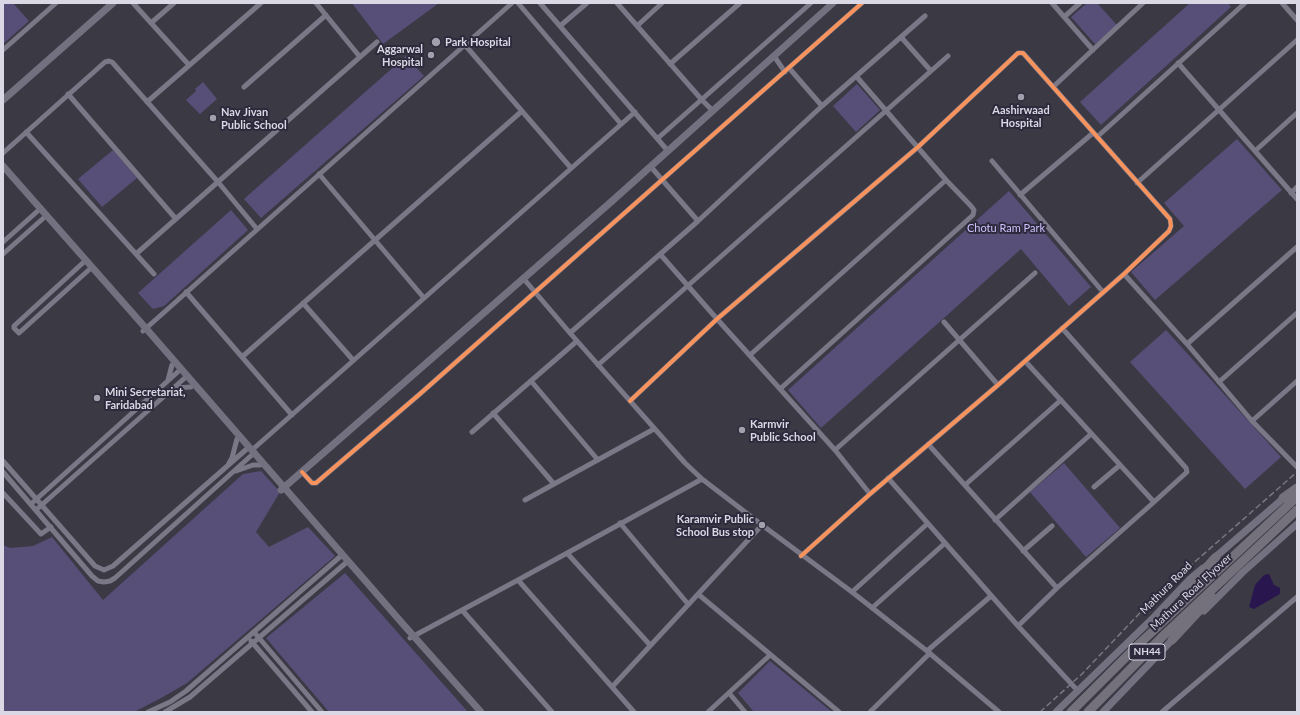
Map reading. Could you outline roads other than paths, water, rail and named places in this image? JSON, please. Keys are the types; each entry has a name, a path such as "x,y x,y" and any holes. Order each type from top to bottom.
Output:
{"highway":[{"path":"1283,498 1297,488"},
{"name":"Mathura Road","path":"1178,608 1297,497"},
{"name":"Mathura Road Flyover","path":"1088,712 1165,634 1297,510"},
{"path":"1178,608 1203,571 1216,556"},
{"path":"1172,640 1218,590 1232,570"},
{"name":"Mathura Road Flyover","path":"1071,712 1178,608"}],"street":[{"path":"3,50 56,3"},
{"path":"3,100 113,3"},
{"path":"133,3 189,66"},
{"path":"151,23 174,3"},
{"path":"147,102 261,3"},
{"path":"316,3 360,58"},
{"path":"144,329 512,3"},
{"path":"518,3 621,124"},
{"path":"540,3 668,150"},
{"path":"560,26 587,3"},
{"path":"617,3 713,111"},
{"path":"636,26 662,3"},
{"path":"670,64 740,3"},
{"path":"658,138 811,3"},
{"path":"283,489 651,167 668,150 833,3"},
{"path":"302,472 312,483 316,483 536,292 862,3"},
{"path":"1052,3 1093,50"},
{"path":"1064,17 1080,3"},
{"path":"1053,87 1143,3"},
{"path":"1097,138 1245,3"},
{"path":"1282,3 1297,20"},
{"path":"244,87 326,15"},
{"path":"570,333 698,221 822,106 925,16"},
{"path":"901,37 931,71"},
{"path":"1137,183 1297,40"},
{"path":"136,254 377,42"},
{"path":"465,45 571,168"},
{"path":"630,400 718,320 918,147 1018,53 1023,53 1170,219 1171,226 1169,231 1124,274 998,385 888,478 802,556"},
{"path":"774,56 822,106"},
{"path":"598,365 948,56"},
{"path":"3,153 105,62 110,61 218,182 257,229"},
{"path":"1178,63 1297,199"},
{"path":"780,389 973,215 974,210 971,206 946,180 856,76"},
{"path":"68,94 176,219"},
{"path":"242,357 522,111"},
{"path":"3,461 38,499 95,566 104,570 113,566 225,469 250,451 292,415 635,112"},
{"path":"1255,151 1297,113"},
{"path":"26,132 154,274"},
{"path":"1020,195 1093,133"},
{"path":"992,161 1103,292"},
{"path":"3,166 39,210"},
{"path":"651,167 698,221"},
{"path":"3,171 46,217 180,370 475,712"},
{"path":"319,174 424,298"},
{"path":"750,355 946,180"},
{"path":"1291,193 1297,188"},
{"path":"3,242 39,210"},
{"path":"3,254 46,217"},
{"path":"1186,344 1297,247"},
{"path":"660,254 835,450 870,494"},
{"path":"84,261 14,326 14,328 19,333 91,268"},
{"path":"835,450 1035,273"},
{"path":"1124,274 1252,421 1297,467"},
{"path":"523,278 678,456 702,478 929,652 999,712"},
{"path":"186,292 292,415"},
{"path":"303,303 354,360"},
{"path":"1219,382 1297,313"},
{"path":"944,322 998,385"},
{"path":"1018,626 1057,588 1187,472 1186,468 1062,328"},
{"path":"144,329 172,365 180,370"},
{"path":"472,432 577,341"},
{"path":"1025,361 1154,502"},
{"path":"168,381 172,365"},
{"path":"31,504 180,370"},
{"path":"186,377 191,387 283,489"},
{"path":"36,510 186,377"},
{"path":"531,381 598,460"},
{"path":"1252,421 1297,381"},
{"path":"172,389 191,387"},
{"path":"964,485 1061,400"},
{"path":"493,413 554,484"},
{"path":"525,500 654,429"},
{"path":"995,520 1091,434"},
{"path":"225,469 232,458 237,439"},
{"path":"928,444 1057,588"},
{"path":"3,472 92,576 98,581 104,582 110,581 228,476 250,451"},
{"path":"228,476 240,469 253,465 260,465"},
{"path":"1094,487 1120,465"},
{"path":"411,637 518,580 702,478"},
{"path":"888,478 944,544 1078,691"},
{"name":"Mathura Road","path":"1056,712 1154,617 1190,579 1297,484"},
{"path":"3,493 41,534 51,527"},
{"path":"620,523 688,604"},
{"path":"852,592 927,524"},
{"path":"1103,712 1172,640 1214,602 1243,572 1297,524"},
{"path":"612,687 762,525"},
{"path":"1023,551 1052,526"},
{"path":"872,608 944,544"},
{"path":"567,553 650,645"},
{"path":"148,712 170,702 186,691 341,556"},
{"path":"165,712 190,697 346,562"},
{"path":"518,580 634,712"},
{"path":"698,594 839,712"},
{"path":"870,712 929,652 991,596"},
{"path":"1162,712 1297,597"},
{"path":"462,610 552,712"},
{"path":"254,632 322,712"},
{"path":"248,637 312,712"},
{"path":"411,637 481,712"},
{"path":"708,712 770,654"},
{"path":"729,693 745,712"}],"railway":[{"path":"1040,712 1082,674 1156,596 1297,472"}],"place":[{"name":"Park Hospital","path":"436,42"},
{"name":"Aggarwal Hospital","path":"431,55"},
{"name":"Aashirwaad Hospital","path":"1021,97"},
{"name":"Nav Jivan Public School","path":"213,118"},
{"name":"Mini Secretariat, Faridabad","path":"97,398"},
{"name":"Karmvir Public School","path":"742,430"},
{"name":"Karamvir Public School Bus stop","path":"762,525"}],"park label":[{"name":"Chotu Ram Park","path":"1006,228"}]}
